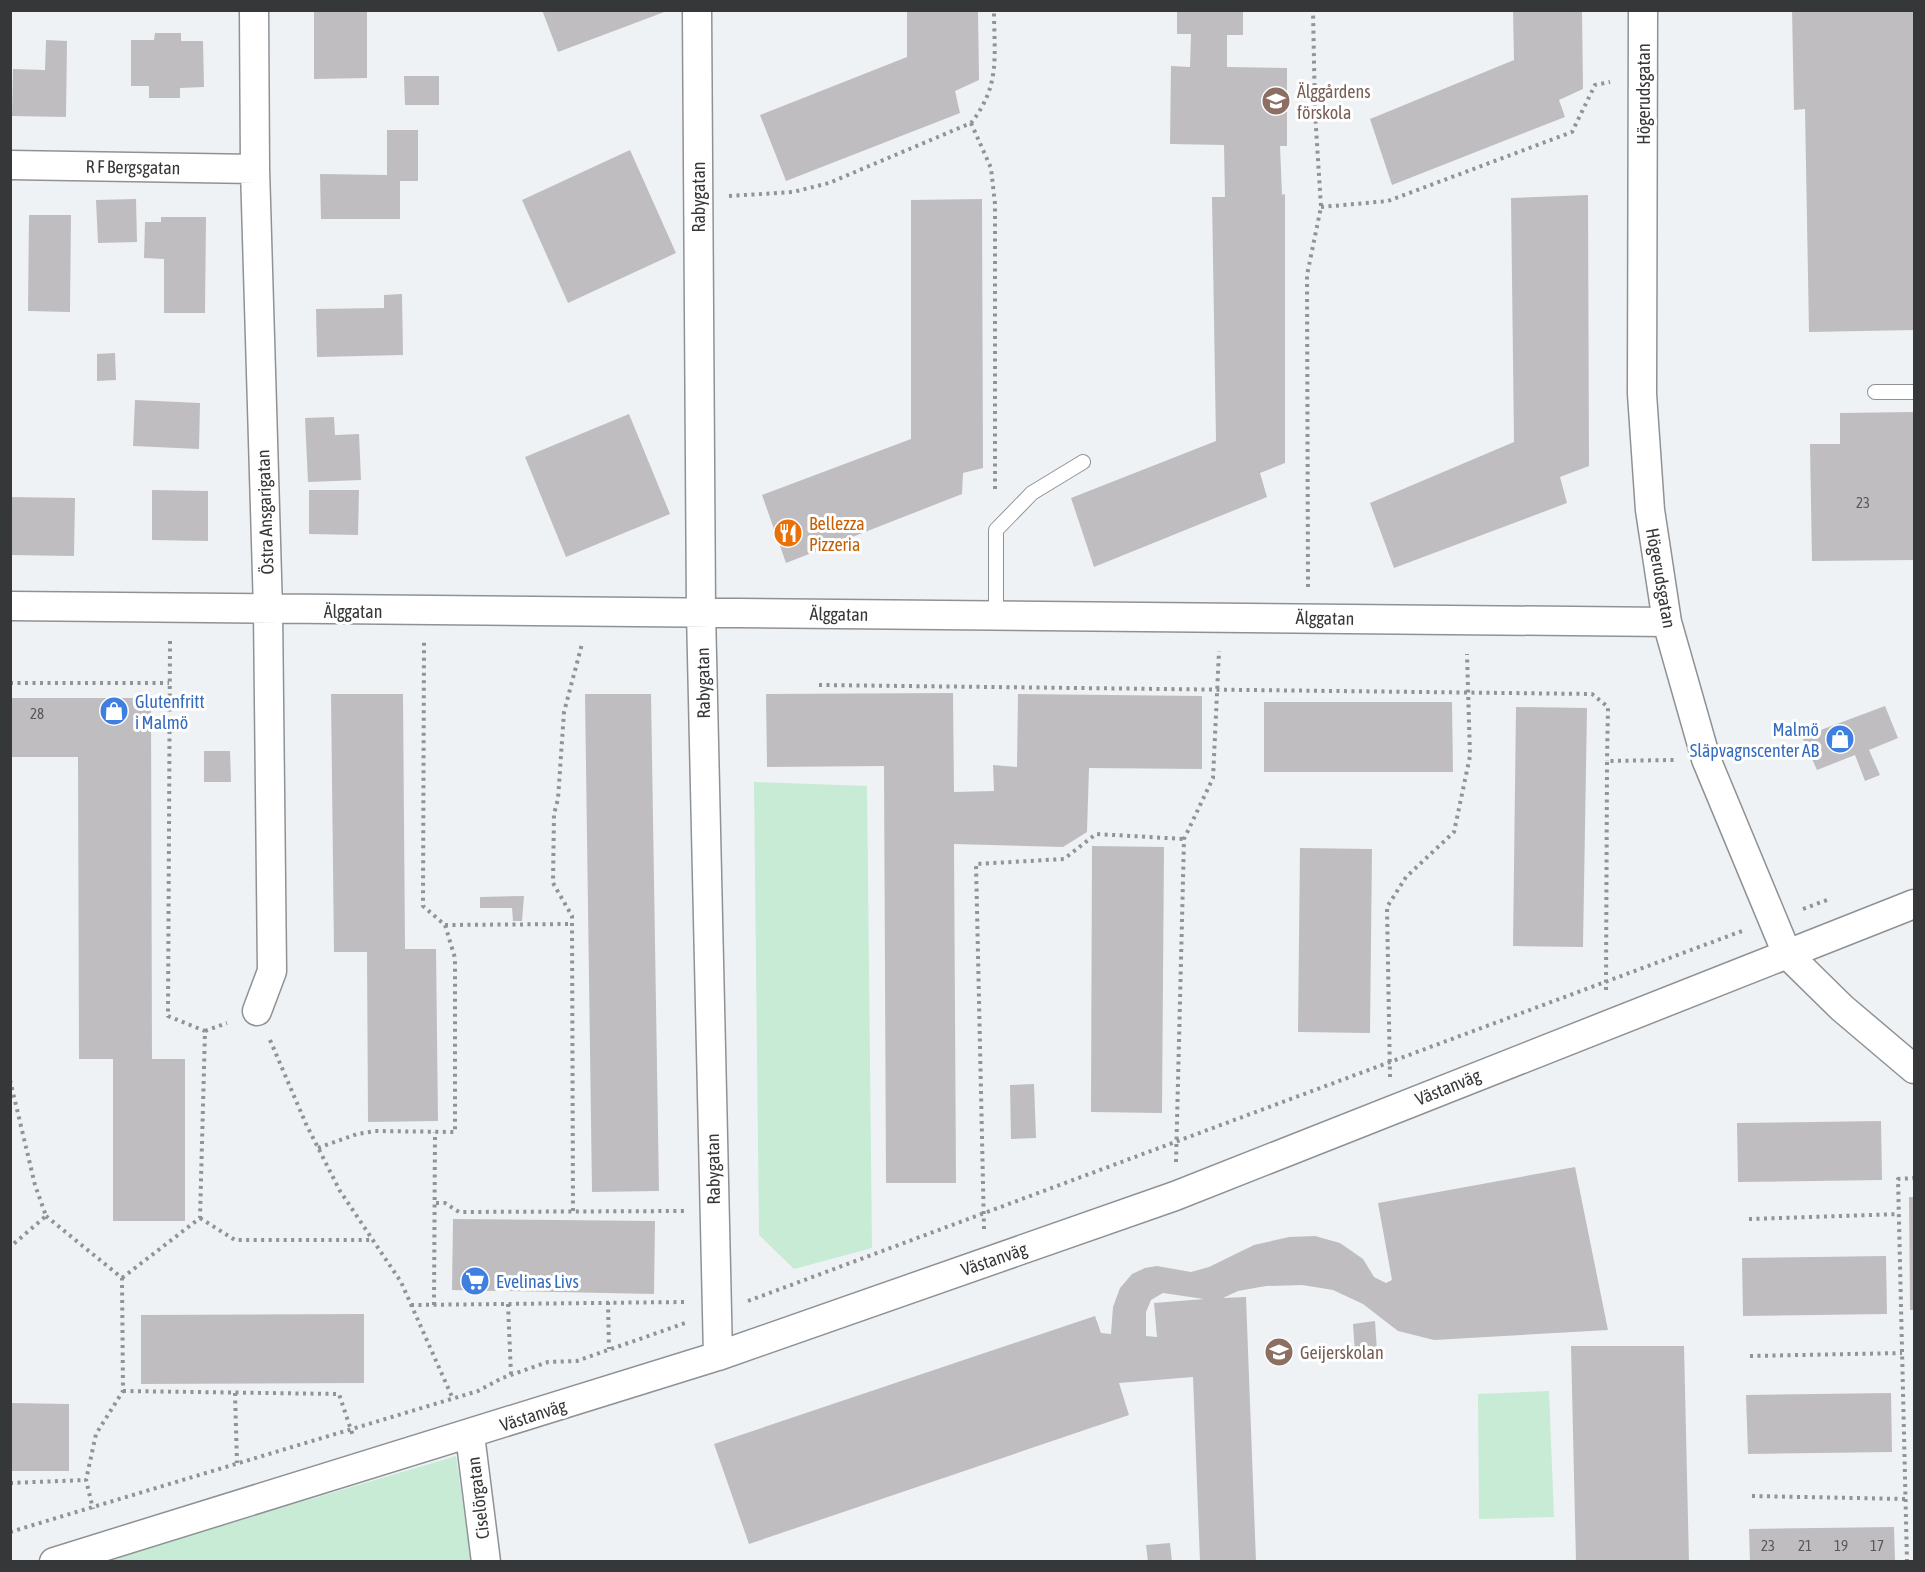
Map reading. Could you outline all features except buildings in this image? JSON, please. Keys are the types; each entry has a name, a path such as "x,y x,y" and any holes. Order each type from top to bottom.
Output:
{"street":[{"name":"Östra Ansgarigatan","path":"254,10 255,169 268,610 272,971 257,1011"},
{"name":"Rabygatan","path":"697,10 701,612 718,1356"},
{"name":"Högerudsgatan","path":"1643,10 1642,394 1650,510 1667,622 1706,759 1787,954 1842,1008 1914,1069"},
{"name":"R F Bergsgatan","path":"10,165 255,169"},
{"name":"Älggatan","path":"10,606 1667,622"},
{"name":"Västanväg","path":"54,1562 364,1465 470,1435 718,1356 1175,1196 1914,904"},
{"name":"Ciselörgatan","path":"470,1435 486,1562"}],"lane":[{"path":"1875,392 1914,392"},
{"path":"996,615 996,530 1032,494 1083,462"}],"path":[{"path":"698,197 793,192 829,183 971,123 985,106 994,81 994,10"},
{"path":"1308,618 1307,275 1321,207 1313,10"},
{"path":"1321,207 1388,201 1572,132 1595,85 1643,75"},
{"path":"971,123 991,168 995,204 996,530"},
{"path":"170,609 168,1016 205,1031 200,1218"},
{"path":"318,1148 357,1134 455,1132 455,958 445,925 423,906 424,611"},
{"path":"573,1211 572,916 553,883 554,814 558,799 564,712 592,612"},
{"path":"1175,1196 1184,839 1214,778 1220,617"},
{"path":"1390,1110 1388,907 1406,877 1454,832 1470,756 1466,620"},
{"path":"10,683 169,683"},
{"path":"819,685 1592,694 1608,707 1606,1024"},
{"path":"1607,761 1706,759"},
{"path":"985,1262 976,864 1064,859 1096,834 1184,839"},
{"path":"10,1532 478,1391 511,1374 548,1362 576,1361 716,1307 984,1214 1838,896"},
{"path":"445,925 572,924"},
{"path":"257,1011 318,1148 340,1191 401,1282 470,1435"},
{"path":"10,1080 35,1185 46,1216 122,1278"},
{"path":"434,1305 435,1132"},
{"path":"1907,1562 1898,1179 1914,1178"},
{"path":"436,1203 445,1203 459,1212 714,1211"},
{"path":"1749,1219 1899,1214"},
{"path":"10,1247 46,1216"},
{"path":"200,1218 235,1240 374,1240"},
{"path":"122,1278 200,1218"},
{"path":"103,1546 86,1480 96,1434 123,1391 122,1278"},
{"path":"411,1305 608,1302 716,1307"},
{"path":"608,1302 609,1349"},
{"path":"508,1304 511,1374"},
{"path":"1750,1356 1902,1353"},
{"path":"123,1391 339,1394 364,1465"},
{"path":"235,1393 237,1463"},
{"path":"10,1483 86,1480"},
{"path":"1752,1496 1906,1499"}],"green space":[{"path":"754,782 867,786 872,1248 794,1269 759,1235"},
{"path":"1549,1391 1554,1517 1479,1519 1478,1394"},
{"path":"456,1456 471,1561 103,1561"}],"place":[{"name":"Älggårdens förskola","path":"1276,101"},
{"name":"Bellezza Pizzeria","path":"788,533"},
{"name":"Glutenfritt i Malmö","path":"114,711"},
{"name":"Malmö Släpvagnscenter AB","path":"1840,739"},
{"name":"Evelinas Livs","path":"475,1281"},
{"name":"Geijerskolan","path":"1279,1352"}]}
